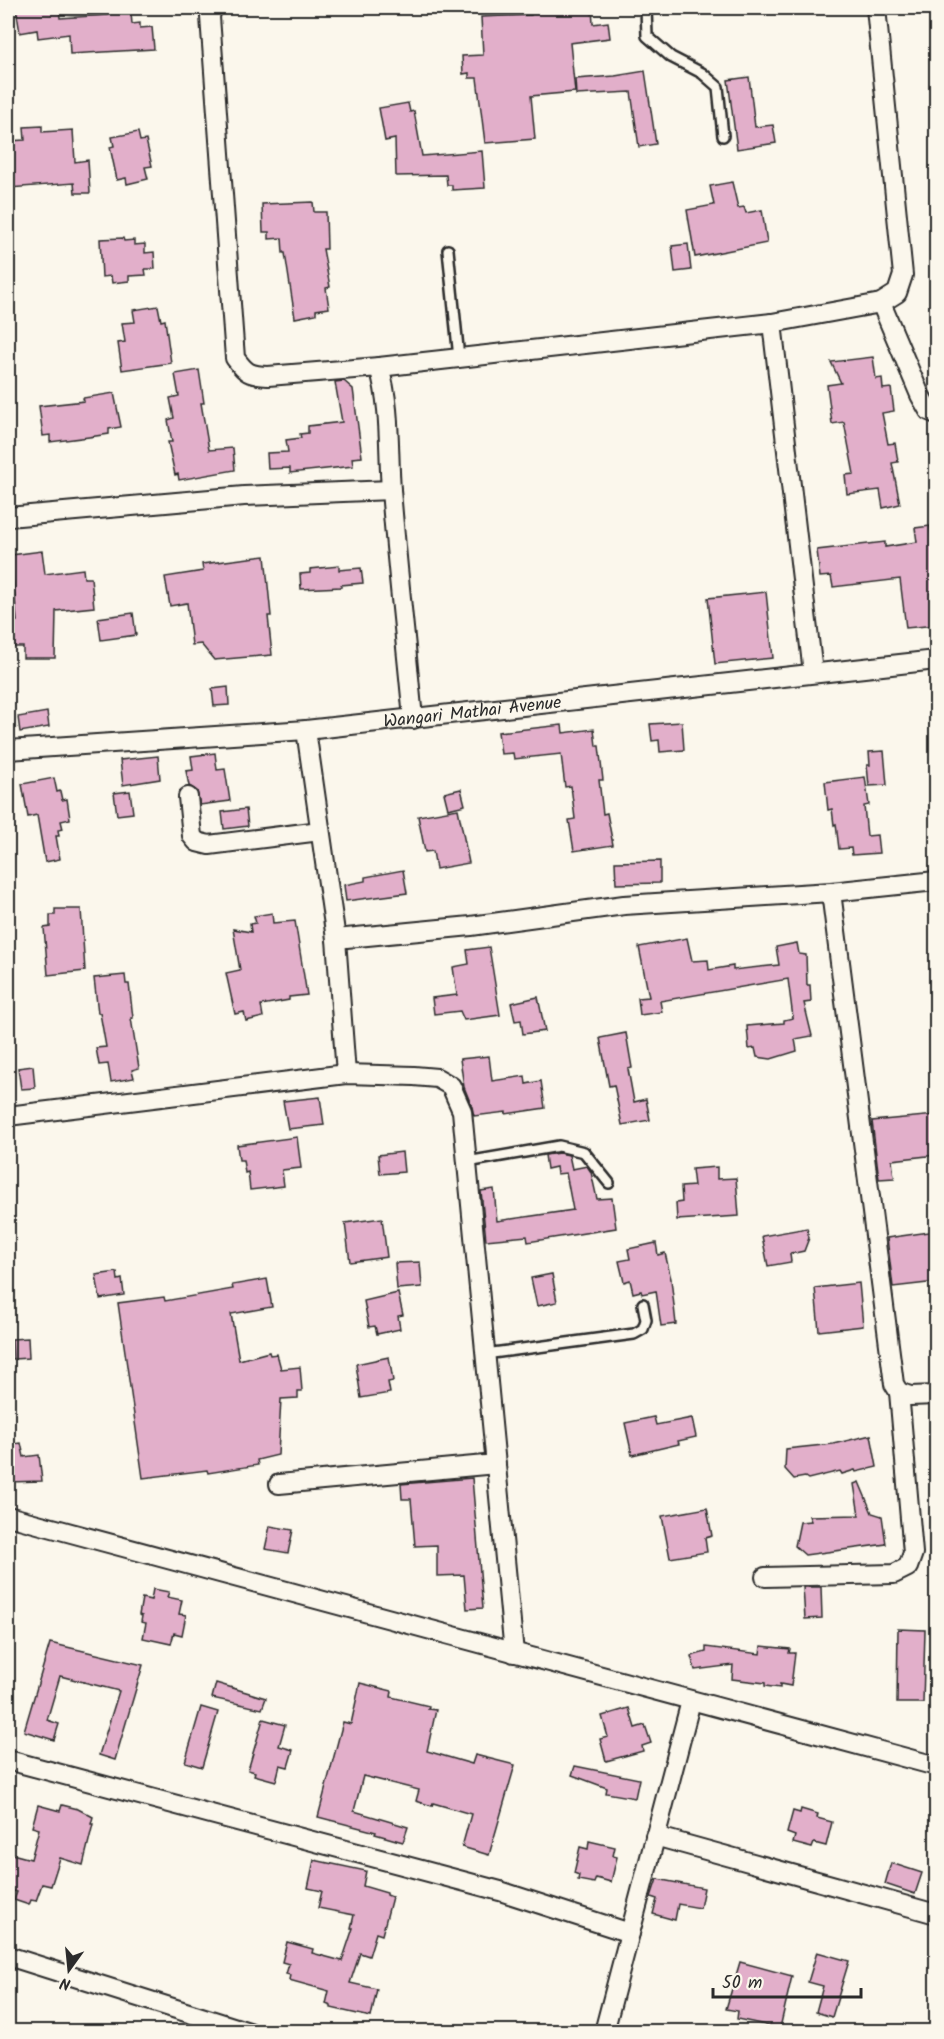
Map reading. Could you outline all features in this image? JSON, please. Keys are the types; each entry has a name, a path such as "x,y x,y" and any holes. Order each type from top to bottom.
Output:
{"street":[{"path":"212,8 210,17 235,358 244,371 253,375 379,367 772,323 881,303 897,293 903,275 876,8"},
{"path":"881,303 920,395 928,411 936,414"},
{"path":"772,323 813,673"},
{"path":"379,367 383,379 387,415 391,490 414,719"},
{"path":"8,518 244,496 391,490"},
{"name":"Wangari Mathai Avenue","path":"8,750 306,730 936,660"},
{"path":"306,730 336,939 346,1074"},
{"path":"188,797 192,836 197,842 209,845 320,831"},
{"path":"336,939 471,926 624,905 831,892 936,881"},
{"path":"765,1578 894,1574 908,1567 913,1553 899,1392 894,1383 831,892"},
{"path":"8,1116 346,1074 437,1078 451,1086 462,1111 513,1653"},
{"path":"899,1392 910,1396 936,1395"},
{"path":"279,1484 496,1464"},
{"path":"8,1516 936,1766"},
{"path":"604,2031 691,1701"},
{"path":"8,1760 500,1891 630,1933"},
{"path":"655,1836 936,1914"},
{"path":"8,1956 249,2031"}],"lane":[{"path":"646,8 647,36 670,57 702,74 718,87 723,136"},
{"path":"448,250 459,358"},
{"path":"467,1162 559,1146 584,1152 609,1183"},
{"path":"485,1354 634,1334 643,1329 646,1320 644,1304"}],"building":[{"path":"16,8 59,8 60,18 108,15 107,8 124,8 125,13 131,13 132,24 140,23 140,28 152,27 154,49 70,54 69,34 38,38 37,30 20,33"},
{"path":"530,8 592,8 593,24 608,22 610,38 570,43 575,92 531,96 535,139 485,143 477,78 469,78 469,73 463,74 462,56 483,55 481,17 531,15"},
{"path":"645,71 656,144 639,147 631,92 576,95 575,79"},
{"path":"749,77 755,127 773,125 776,143 737,149 728,80"},
{"path":"408,103 410,112 414,111 422,156 482,151 485,188 452,190 452,185 447,185 446,175 396,176 395,139 385,141 379,108"},
{"path":"42,126 42,132 73,130 75,162 88,160 90,193 75,193 74,183 9,188 8,141 25,140 24,127"},
{"path":"138,132 140,141 146,140 152,166 145,167 148,179 127,184 126,178 117,180 110,147 114,146 112,137"},
{"path":"732,182 738,208 744,207 746,213 762,210 767,243 695,257 687,210 714,205 710,186"},
{"path":"313,202 314,212 326,212 327,249 323,249 330,287 326,288 329,308 316,310 316,314 295,318 282,238 269,239 269,232 263,232 262,204"},
{"path":"123,238 124,241 134,240 134,245 145,244 145,253 154,252 155,269 145,269 146,275 129,276 129,281 112,283 111,276 102,277 100,239"},
{"path":"688,244 691,270 675,272 672,246"},
{"path":"158,306 161,321 165,320 171,363 122,370 118,343 125,342 122,323 135,322 133,310"},
{"path":"873,357 876,379 882,378 883,389 891,388 894,411 882,413 888,444 895,443 898,462 892,463 900,504 883,508 880,490 847,494 845,475 854,474 844,422 832,424 827,385 841,383 831,362"},
{"path":"199,370 204,403 201,403 209,450 233,448 235,470 179,480 178,474 175,475 168,442 172,442 168,420 174,418 170,398 179,396 175,374"},
{"path":"344,381 353,389 362,457 352,458 353,466 290,473 290,468 268,469 267,453 288,452 286,440 301,438 300,434 308,433 308,426 342,422 335,382"},
{"path":"114,393 121,427 109,429 109,434 50,442 50,435 43,436 39,406 84,401 83,398"},
{"path":"930,526 936,570 936,592 931,592 936,625 906,628 900,579 833,587 831,576 820,577 817,550 885,542 885,547 917,542 915,528"},
{"path":"42,551 45,574 83,569 84,578 91,578 94,607 56,611 55,658 23,658 23,647 12,647 12,621 17,621 11,555"},
{"path":"265,556 272,655 214,660 201,644 192,645 187,603 170,606 165,577 203,571 202,564"},
{"path":"339,566 339,570 361,568 363,583 341,585 341,587 301,589 300,574 310,573 310,569"},
{"path":"766,592 773,658 715,664 708,598"},
{"path":"133,613 136,635 101,640 98,618"},
{"path":"228,687 229,705 214,706 212,689"},
{"path":"47,712 49,727 20,732 18,717"},
{"path":"682,722 684,750 660,752 659,740 652,741 650,724"},
{"path":"562,725 563,733 594,729 596,746 599,746 603,780 599,780 603,814 607,813 613,845 574,851 569,820 575,819 571,786 565,787 561,754 514,759 513,753 501,754 498,732"},
{"path":"884,751 887,785 869,786 867,765 870,765 869,752"},
{"path":"215,753 217,770 225,769 230,801 200,805 197,791 189,786 186,771 193,770 191,756"},
{"path":"158,756 160,779 123,785 120,760"},
{"path":"865,777 869,805 864,806 867,836 877,835 879,853 852,855 851,848 839,849 832,809 828,810 825,782"},
{"path":"54,778 57,792 60,791 62,800 67,799 70,819 61,821 63,829 58,830 59,836 56,836 60,859 45,862 37,815 28,817 22,784"},
{"path":"461,789 465,805 448,809 444,793"},
{"path":"130,791 133,813 117,815 114,793"},
{"path":"246,809 248,826 224,829 222,812"},
{"path":"458,809 469,863 436,869 433,851 425,852 418,816"},
{"path":"660,861 660,883 616,884 615,862"},
{"path":"403,870 407,893 346,901 344,885 365,881 365,877"},
{"path":"55,909 81,909 85,971 48,975 44,928 50,927 50,915 55,915"},
{"path":"272,913 273,923 295,921 307,995 289,997 289,1000 261,1005 263,1017 246,1021 244,1012 235,1014 226,973 240,970 233,929 251,932 250,924 256,923 254,916"},
{"path":"687,938 692,961 708,960 709,970 733,966 733,970 779,965 776,947 797,943 799,954 806,955 807,985 810,985 811,1002 804,1003 812,1036 795,1039 797,1051 771,1059 757,1057 755,1048 749,1049 747,1026 784,1023 784,1020 793,1018 788,979 660,1001 662,1012 640,1015 638,998 649,997 639,947"},
{"path":"489,947 500,1015 464,1020 460,1011 434,1014 432,998 457,995 453,967 469,964 467,950"},
{"path":"125,975 126,984 129,984 133,1018 131,1018 139,1068 132,1070 134,1078 111,1082 108,1064 99,1065 96,1048 106,1047 100,1013 98,1013 94,978"},
{"path":"538,997 545,1031 523,1034 521,1020 515,1021 511,1003"},
{"path":"626,1033 632,1068 628,1069 634,1102 646,1099 650,1120 622,1125 614,1085 609,1086 600,1038"},
{"path":"489,1056 492,1081 525,1076 526,1084 541,1081 545,1108 474,1116 464,1087 460,1059"},
{"path":"33,1066 35,1088 21,1089 18,1068"},
{"path":"320,1097 324,1125 288,1129 283,1101"},
{"path":"936,1115 936,1155 892,1160 894,1178 879,1179 872,1121"},
{"path":"297,1137 301,1168 282,1170 284,1186 250,1190 248,1172 245,1173 243,1160 239,1160 237,1145"},
{"path":"402,1152 404,1172 380,1174 378,1155"},
{"path":"559,1153 569,1155 572,1169 587,1166 591,1172 597,1199 612,1198 616,1228 528,1242 527,1236 486,1240 481,1191 494,1189 497,1221 573,1210 566,1173 557,1174 556,1167 547,1169 545,1155"},
{"path":"717,1167 717,1179 736,1178 739,1216 677,1220 676,1203 682,1202 681,1187 694,1186 692,1169"},
{"path":"382,1218 387,1257 350,1262 345,1223"},
{"path":"807,1228 809,1238 804,1251 790,1254 791,1262 768,1266 762,1236"},
{"path":"936,1231 936,1282 893,1287 887,1238"},
{"path":"656,1243 658,1255 665,1253 671,1279 676,1324 661,1326 656,1291 633,1293 630,1280 624,1282 619,1261 630,1259 628,1249"},
{"path":"420,1262 422,1287 397,1289 395,1263"},
{"path":"117,1272 118,1280 122,1279 124,1295 100,1299 96,1275"},
{"path":"552,1274 557,1302 537,1306 531,1278"},
{"path":"267,1279 272,1307 231,1314 239,1360 269,1352 270,1355 277,1354 281,1369 300,1367 302,1391 298,1391 298,1398 281,1399 278,1455 257,1460 258,1465 208,1473 207,1470 143,1478 118,1303 164,1297 165,1301 233,1289 232,1285"},
{"path":"859,1283 863,1326 819,1331 815,1288"},
{"path":"398,1293 403,1315 398,1316 400,1329 377,1334 375,1326 369,1327 364,1301"},
{"path":"28,1338 29,1358 13,1359 12,1339"},
{"path":"389,1357 393,1381 388,1382 390,1393 361,1398 356,1364"},
{"path":"654,1417 656,1425 692,1418 696,1437 678,1441 679,1444 632,1455 625,1423"},
{"path":"871,1435 877,1467 842,1474 840,1471 808,1479 805,1477 794,1479 785,1469 786,1449 833,1444"},
{"path":"21,1443 24,1457 39,1455 42,1481 8,1482 8,1445"},
{"path":"472,1478 483,1608 467,1609 464,1575 437,1576 437,1545 415,1546 411,1499 402,1499 401,1484"},
{"path":"859,1482 872,1513 882,1516 886,1544 805,1555 795,1546 800,1522 811,1521 809,1516 859,1515 854,1484"},
{"path":"707,1508 712,1536 705,1538 707,1552 670,1558 662,1516"},
{"path":"270,1526 293,1530 288,1553 265,1549"},
{"path":"803,1587 821,1587 822,1618 805,1619"},
{"path":"153,1589 169,1592 167,1597 182,1600 179,1614 186,1615 182,1635 174,1633 171,1644 143,1638 146,1623 141,1622 142,1616 139,1615 142,1598 151,1600"},
{"path":"898,1629 925,1630 923,1703 897,1703"},
{"path":"50,1643 143,1665 115,1760 99,1755 119,1691 60,1676 47,1720 59,1724 54,1740 24,1731"},
{"path":"761,1646 790,1649 789,1653 795,1653 791,1686 780,1684 780,1688 765,1686 765,1683 732,1679 733,1665 695,1670 691,1656 706,1652 706,1647 760,1654"},
{"path":"216,1683 266,1698 262,1709 212,1698"},
{"path":"360,1683 392,1691 391,1697 429,1706 428,1709 436,1710 427,1751 472,1764 475,1755 515,1765 489,1855 462,1847 471,1814 433,1803 432,1806 416,1801 419,1790 363,1776 354,1811 408,1827 403,1842 375,1834 376,1832 318,1817 343,1722 351,1724"},
{"path":"201,1707 218,1712 202,1767 185,1762"},
{"path":"629,1708 635,1728 645,1725 651,1743 642,1746 643,1751 606,1761 600,1739 608,1737 602,1716"},
{"path":"263,1719 285,1725 279,1746 293,1750 288,1767 280,1765 276,1781 254,1775 255,1772 248,1770"},
{"path":"575,1766 639,1779 635,1798 606,1793 607,1788 572,1775"},
{"path":"38,1805 60,1811 62,1805 78,1809 93,1817 91,1824 93,1824 83,1865 60,1858 51,1886 42,1884 36,1901 31,1900 29,1905 14,1900 17,1892 8,1889 8,1856 11,1857 12,1854 31,1859 39,1829 32,1827"},
{"path":"801,1809 818,1814 817,1818 832,1822 826,1846 814,1843 812,1848 793,1843 795,1836 787,1833 793,1811 800,1813"},
{"path":"589,1841 615,1847 613,1856 617,1857 611,1882 596,1878 594,1883 578,1880 579,1875 574,1873 580,1847 588,1849"},
{"path":"314,1860 366,1871 363,1886 387,1893 392,1897 382,1935 376,1933 369,1956 360,1953 350,1983 377,1989 371,2017 331,2008 326,2004 329,1991 289,1980 290,1975 286,1974 289,1964 282,1962 287,1942 313,1949 312,1953 342,1961 353,1928 351,1928 354,1915 318,1908 322,1891 308,1888"},
{"path":"891,1863 922,1873 915,1894 885,1884"},
{"path":"657,1879 704,1888 700,1908 678,1904 675,1920 653,1914 657,1899 651,1897"},
{"path":"817,1952 849,1961 832,2017 816,2012 823,1986 808,1982"},
{"path":"740,1962 792,1976 780,2028 737,2019 738,2011 726,2009"}]}
